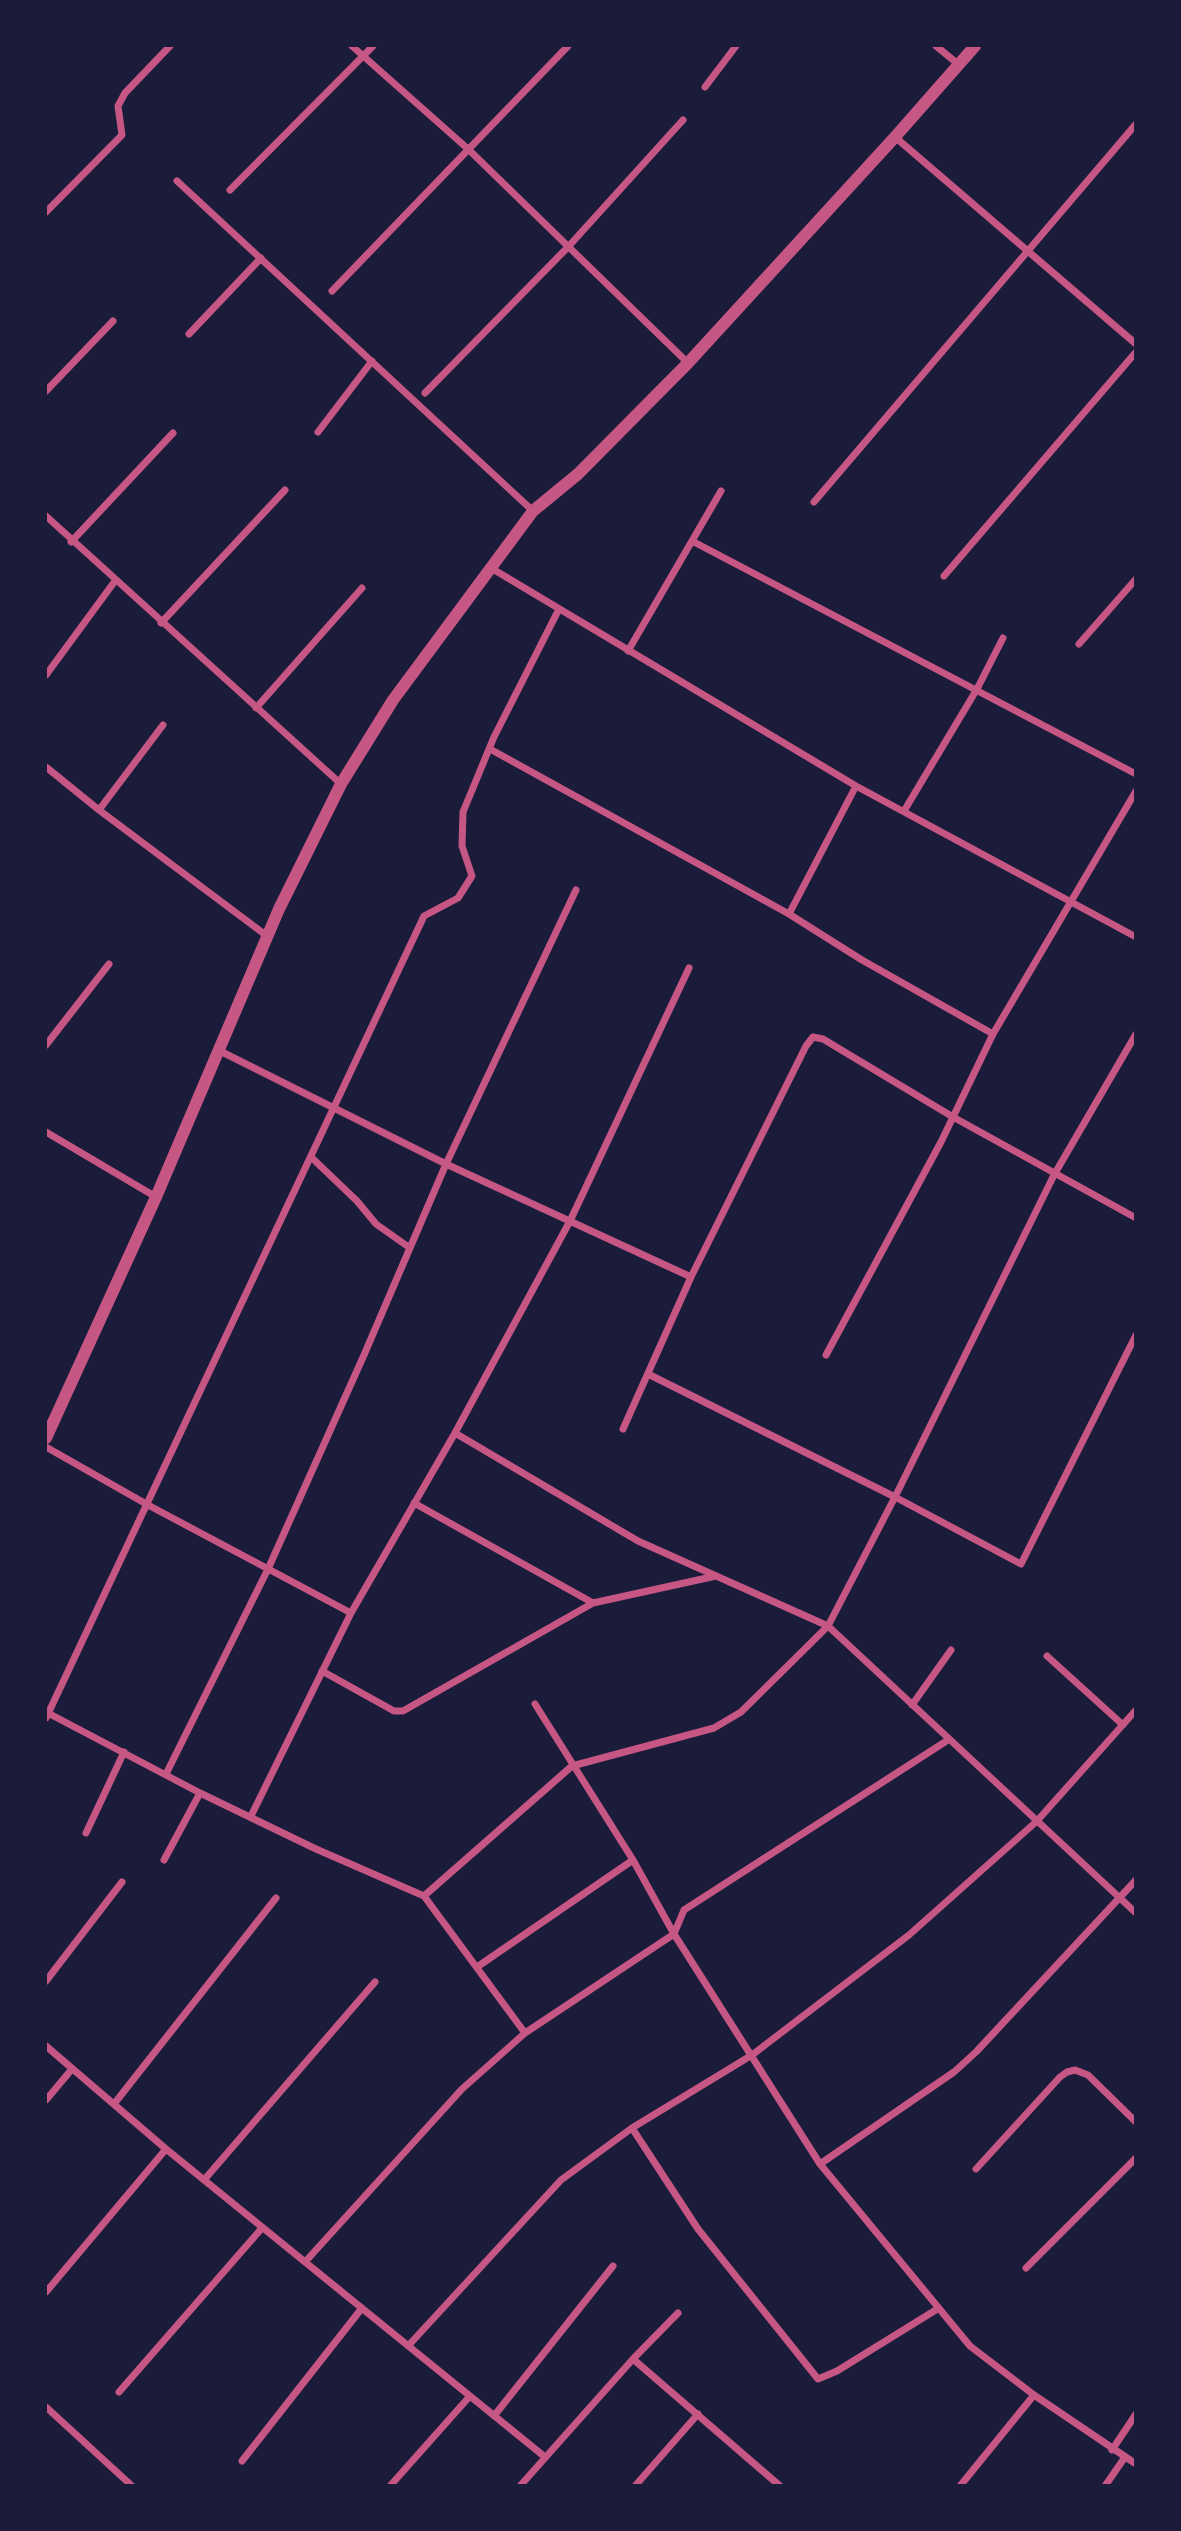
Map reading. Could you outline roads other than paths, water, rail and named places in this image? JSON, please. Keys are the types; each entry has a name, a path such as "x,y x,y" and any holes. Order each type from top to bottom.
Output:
{"street":[{"path":"46,212 122,135 118,106 125,93 170,46"},
{"path":"352,46 468,149 688,363"},
{"path":"230,190 373,46"},
{"path":"332,290 568,46"},
{"path":"705,87 736,46"},
{"path":"936,46 958,64"},
{"path":"46,1438 156,1197 279,909 341,784 393,700 533,511 578,474 688,363 975,46"},
{"path":"425,393 568,247 682,120"},
{"path":"814,502 1136,124"},
{"path":"895,137 1136,344"},
{"path":"177,180 533,511"},
{"path":"189,334 261,258"},
{"path":"46,391 113,321"},
{"path":"944,576 1136,352"},
{"path":"318,432 372,360"},
{"path":"71,542 173,433"},
{"path":"161,623 285,490"},
{"path":"628,651 721,491"},
{"path":"46,516 71,542 341,784"},
{"path":"692,541 1136,774"},
{"path":"491,568 856,786 1136,937"},
{"path":"1079,644 1136,579"},
{"path":"46,675 115,581"},
{"path":"256,708 362,588"},
{"path":"525,2033 424,1896 316,1849 46,1715 148,1505 424,916 457,898 472,876 463,846 463,812 490,748 559,609"},
{"path":"904,811 977,689 1003,638"},
{"path":"99,810 163,725"},
{"path":"490,748 789,915 993,1034"},
{"path":"46,767 267,936"},
{"path":"789,915 856,786"},
{"path":"827,1355 953,1117 993,1034 1136,791"},
{"path":"166,1774 268,1569 446,1164 576,890"},
{"path":"46,1045 109,964"},
{"path":"251,1816 351,1613 455,1433 570,1222 689,968"},
{"path":"424,1896 572,1766 714,1727 741,1712 828,1626 895,1497 1054,1175 1136,1034"},
{"path":"623,1429 691,1277 806,1046 813,1037 822,1039 1054,1175 1136,1218"},
{"path":"220,1051 446,1164 691,1277"},
{"path":"46,1132 156,1197"},
{"path":"311,1157 357,1201 376,1224 410,1248"},
{"path":"648,1374 895,1497 1021,1564 1136,1335"},
{"path":"455,1433 638,1541 828,1626 1136,1913"},
{"path":"46,1447 148,1505 351,1613"},
{"path":"414,1503 593,1603"},
{"path":"323,1671 394,1711 403,1711 593,1603 716,1576"},
{"path":"912,1705 951,1650"},
{"path":"1047,1656 1123,1725"},
{"path":"535,1704 633,1860 674,1934 820,2164 970,2346 1034,2395 1136,2464"},
{"path":"408,2346 549,2191 632,2128 752,2055 909,1935 1037,1821 1136,1710"},
{"path":"305,2262 461,2089 525,2033 674,1934 684,1910 948,1740"},
{"path":"86,1833 124,1752"},
{"path":"164,1860 200,1793"},
{"path":"477,1967 633,1860"},
{"path":"820,2164 954,2072 976,2052 1136,1880"},
{"path":"46,1981 122,1882"},
{"path":"114,2104 276,1898"},
{"path":"204,2180 375,1982"},
{"path":"46,2046 166,2149 545,2457"},
{"path":"46,2100 72,2069"},
{"path":"976,2169 1067,2071 1075,2070 1088,2075 1136,2122"},
{"path":"632,2128 698,2229 818,2379 837,2371 939,2308"},
{"path":"46,2292 166,2149"},
{"path":"1026,2268 1136,2158"},
{"path":"120,2392 262,2228"},
{"path":"494,2416 613,2266"},
{"path":"242,2461 362,2308"},
{"path":"520,2486 633,2358 678,2312"},
{"path":"633,2358 780,2486"},
{"path":"960,2486 1034,2395"},
{"path":"390,2486 470,2396"},
{"path":"46,2407 132,2486"},
{"path":"635,2486 698,2414"},
{"path":"1112,2449 1136,2414"},
{"path":"1105,2486 1125,2457"}]}
